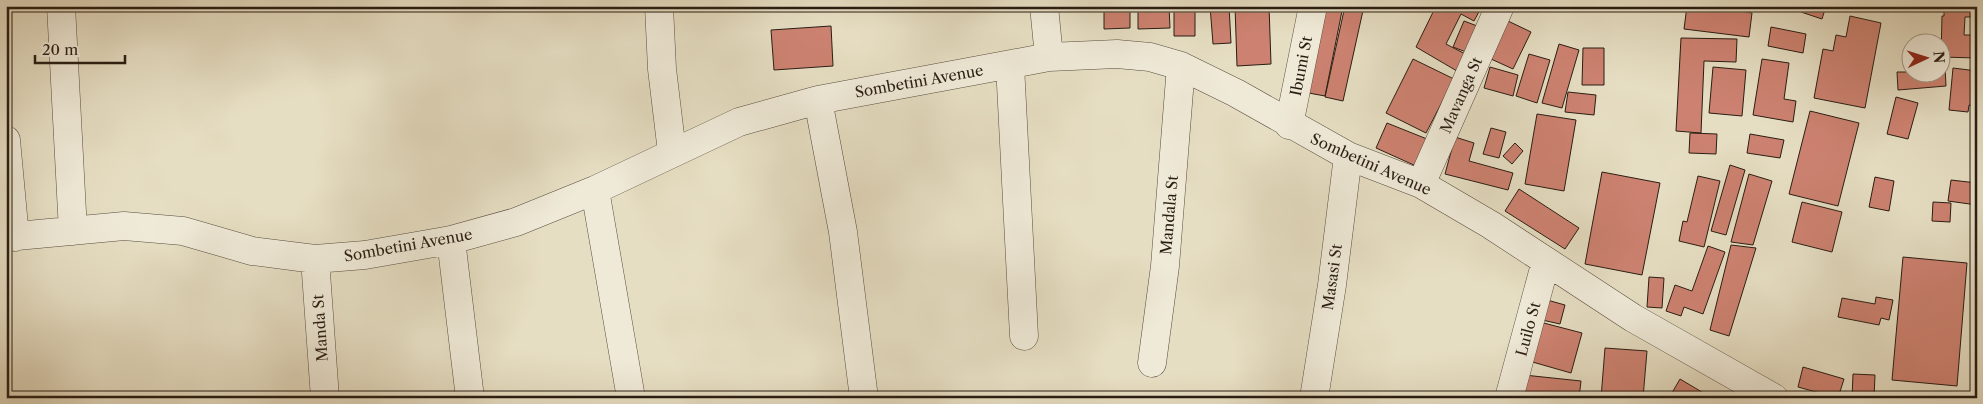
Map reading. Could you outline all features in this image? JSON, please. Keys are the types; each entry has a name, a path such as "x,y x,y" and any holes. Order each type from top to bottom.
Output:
{"street":[{"path":"61,6 74,232"},
{"path":"659,6 662,69 672,152"},
{"path":"1044,6 1049,57"},
{"name":"Ibumi St","path":"1289,125 1313,6"},
{"name":"Mavanga St","path":"1421,184 1500,6"},
{"name":"Sombetini Avenue","path":"10,237 124,226 183,231 252,251 315,259 365,255 451,240 516,222 595,190 739,122 818,100 1049,57 1117,54 1150,57 1181,66 1236,93 1289,125 1348,156 1421,184 1546,261 1633,318 1774,398"},
{"path":"1010,65 1024,336"},
{"name":"Mandala St","path":"1152,363 1164,266 1181,66"},
{"path":"818,100 843,232 864,398"},
{"path":"6,140 10,237"},
{"name":"Masasi St","path":"1314,398 1332,285 1348,156"},
{"path":"595,190 631,398"},
{"path":"451,240 470,398"},
{"name":"Manda St","path":"315,259 325,398"},
{"name":"Luilo St","path":"1510,398 1546,261"}],"building":[{"path":"1064,6 1083,6 1083,9 1064,10"},
{"path":"1104,6 1130,6 1130,28 1104,29"},
{"path":"1138,6 1169,6 1170,28 1138,29"},
{"path":"1174,6 1195,6 1195,36 1174,36"},
{"path":"1210,6 1229,6 1231,43 1213,44"},
{"path":"1235,6 1269,6 1271,64 1237,66"},
{"path":"1321,6 1343,6 1325,96 1303,92"},
{"path":"1345,6 1364,6 1343,101 1325,97"},
{"path":"1436,6 1482,6 1474,21 1461,14 1446,44 1471,57 1462,74 1416,47"},
{"path":"1687,6 1714,6 1752,13 1749,37 1684,29"},
{"path":"1803,6 1826,6 1822,19 1801,12"},
{"path":"1944,6 1977,6 1977,17 1965,17 1964,35 1976,35 1977,20 1977,58 1950,57 1950,32 1942,32 1942,16 1944,16"},
{"path":"1850,16 1881,23 1865,108 1814,98 1823,49 1833,51 1836,35 1846,37"},
{"path":"1464,21 1485,29 1474,55 1453,47"},
{"path":"1508,21 1531,32 1513,69 1491,59"},
{"path":"831,26 833,66 774,70 771,30"},
{"path":"1771,27 1806,34 1803,53 1768,46"},
{"path":"1681,38 1737,39 1736,62 1704,61 1701,133 1676,131"},
{"path":"1559,44 1579,50 1562,108 1542,103"},
{"path":"1583,48 1604,48 1604,85 1582,85"},
{"path":"1529,54 1550,60 1537,103 1516,96"},
{"path":"1413,59 1454,79 1426,133 1386,113"},
{"path":"1762,59 1789,63 1784,99 1796,101 1793,122 1753,115"},
{"path":"1490,67 1518,75 1513,96 1484,88"},
{"path":"1713,67 1746,70 1742,116 1709,113"},
{"path":"1953,68 1977,71 1977,106 1969,105 1968,112 1949,110"},
{"path":"1897,72 1900,72 1900,82 1946,82 1946,86 1898,90"},
{"path":"1568,92 1596,95 1594,115 1565,112"},
{"path":"1896,97 1918,103 1908,139 1887,134"},
{"path":"1810,111 1859,123 1838,206 1789,194"},
{"path":"1537,114 1576,120 1564,191 1525,184"},
{"path":"1387,123 1427,139 1416,166 1376,148"},
{"path":"1491,128 1506,132 1499,158 1483,154"},
{"path":"1690,133 1717,134 1716,154 1689,153"},
{"path":"1750,134 1784,140 1780,158 1747,153"},
{"path":"1455,137 1474,143 1469,161 1513,173 1508,190 1445,174"},
{"path":"1515,143 1523,151 1512,164 1503,156"},
{"path":"1730,165 1745,170 1726,235 1711,231"},
{"path":"1602,172 1660,183 1642,275 1585,264"},
{"path":"1749,174 1772,181 1753,245 1731,242"},
{"path":"1698,176 1720,181 1704,247 1679,241 1683,221 1687,222"},
{"path":"1875,177 1894,181 1889,211 1869,207"},
{"path":"1951,180 1977,183 1977,205 1948,201"},
{"path":"1519,189 1579,228 1565,249 1505,211"},
{"path":"1802,202 1842,212 1832,252 1792,242"},
{"path":"1933,202 1951,203 1950,222 1932,221"},
{"path":"1731,245 1756,248 1729,336 1710,330"},
{"path":"1708,246 1725,252 1703,314 1684,307 1681,316 1666,311 1675,285 1692,291"},
{"path":"1903,257 1967,263 1957,386 1892,380"},
{"path":"1649,277 1664,278 1662,308 1647,307"},
{"path":"1876,297 1893,300 1889,320 1881,318 1879,325 1838,317 1842,298 1875,304"},
{"path":"1547,300 1565,305 1560,324 1542,320"},
{"path":"1540,322 1582,333 1571,373 1529,361"},
{"path":"1605,348 1647,351 1643,398 1601,398"},
{"path":"1803,367 1844,379 1838,398 1798,387"},
{"path":"1853,374 1875,375 1874,398 1852,398"},
{"path":"1524,375 1581,381 1579,398 1522,398"},
{"path":"1680,379 1712,398 1669,398"}]}
